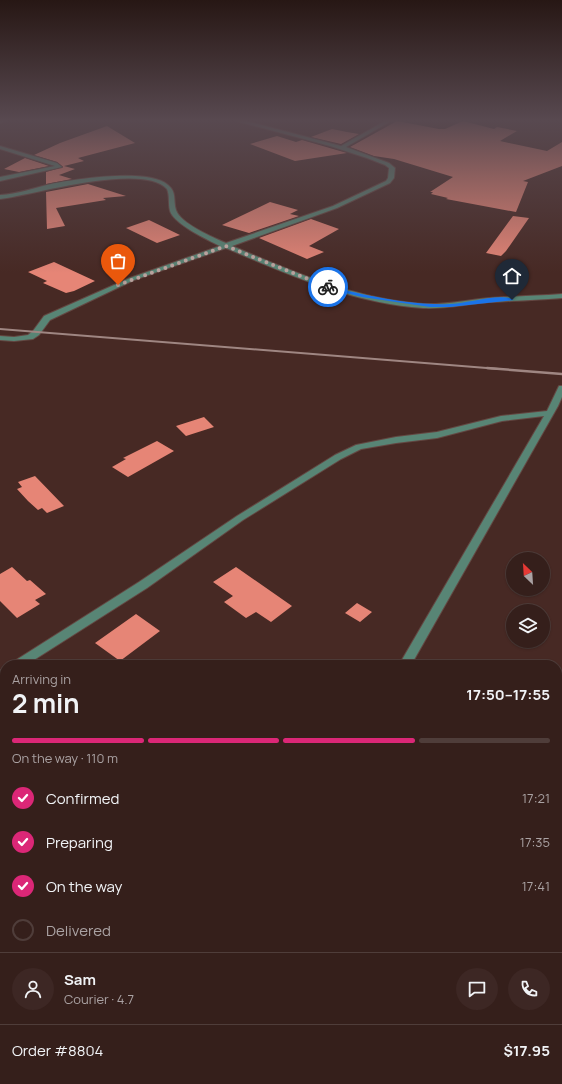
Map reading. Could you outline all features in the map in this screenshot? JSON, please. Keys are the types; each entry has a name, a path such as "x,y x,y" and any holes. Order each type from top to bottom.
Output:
{"street":[{"path":"0,179 36,172"},
{"path":"0,338 14,339 30,337 36,333 47,318 132,279 335,207 388,182 391,178 392,172"},
{"path":"0,197 79,182 126,177 152,178 162,182 168,187 172,194 173,212 176,216 196,229 226,246 323,286 344,292 408,303 450,306 496,300 562,296"},
{"path":"407,660 550,413 562,388"},
{"path":"25,660 143,585 240,518 338,457 359,447 396,440 437,435 474,427 501,419 550,413"}],"building":[{"path":"46,172 68,172 59,175 72,179 46,184"},
{"path":"435,172 547,172 523,181 528,182 516,212 446,199 448,198 431,194 433,192 430,192 453,177"},
{"path":"88,184 126,196 103,198 106,200 56,208 65,226 47,229 46,192"},
{"path":"270,202 298,210 290,214 299,216 249,233 222,225"},
{"path":"513,216 529,218 501,256 486,253"},
{"path":"311,219 339,229 309,246 324,252 307,259 259,238"},
{"path":"149,220 180,235 157,243 126,228"},
{"path":"54,262 95,281 74,291 66,293 43,283 47,281 28,272"},
{"path":"204,417 214,427 186,436 176,426"},
{"path":"157,441 174,451 128,477 112,467 126,459 123,458"},
{"path":"35,476 64,506 47,513 42,508 38,510 28,501 17,489 22,487 18,482"},
{"path":"12,567 27,581 30,580 46,594 35,600 40,604 17,618 0,601 0,574"},
{"path":"236,567 292,606 271,622 256,612 246,618 224,602 233,596 213,582"},
{"path":"357,603 372,612 360,622 345,613"},
{"path":"136,614 160,631 121,660 119,660 95,643"}],"railway":[{"path":"0,329 499,369"},
{"path":"487,368 562,374"}],"way so far":[{"path":"118,285 226,246 328,287"}],"route":[{"path":"328,287 362,296 430,305 450,306 496,300 512,300"}]}
